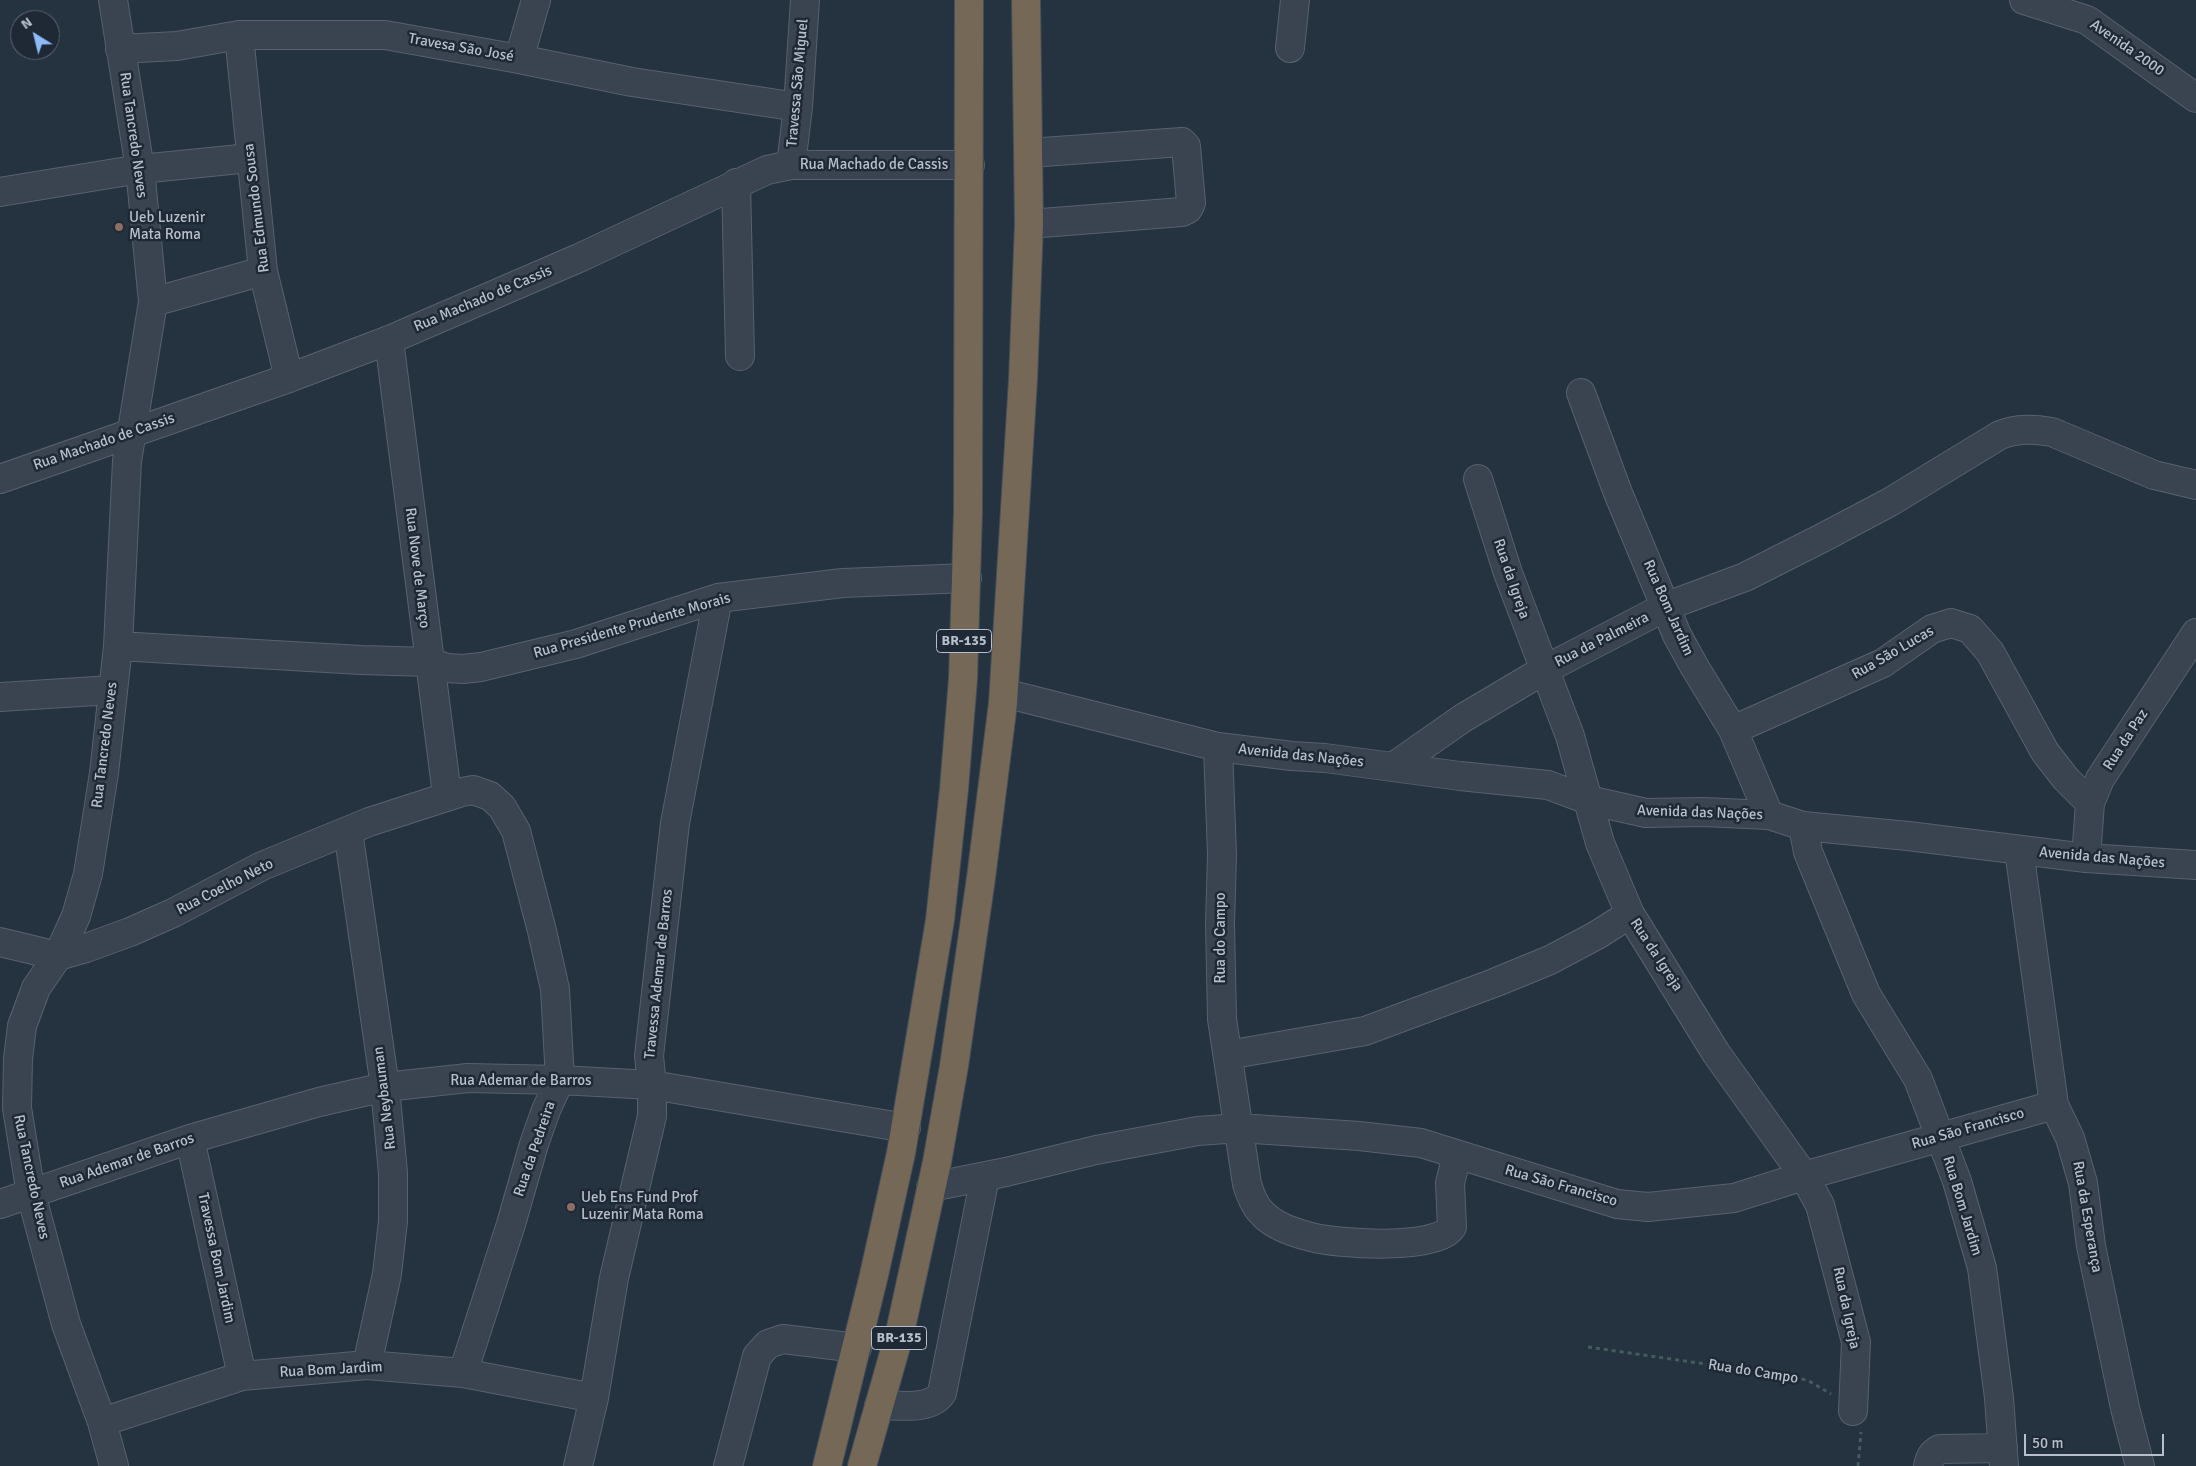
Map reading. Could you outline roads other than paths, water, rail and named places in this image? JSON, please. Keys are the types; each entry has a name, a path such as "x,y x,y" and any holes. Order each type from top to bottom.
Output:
{"highway":[{"name":"BR-135","path":"827,1466 857,1348 906,1128 940,920 954,789 963,680 967,578 970,165 969,0"},
{"name":"BR-135","path":"862,1466 900,1332 931,1187 954,1066 981,878 1004,693 1021,418 1029,224 1026,0"}],"street":[{"name":"Rua Tancredo Neves","path":"113,0 140,169 153,302 130,432 121,560 118,646 104,773 88,874 76,916 58,956 36,988 22,1026 18,1059 8,1108 66,1324 102,1422 114,1466"},
{"path":"519,59 536,0"},
{"name":"Travessa São Miguel","path":"791,165 798,107 805,0"},
{"path":"1290,48 1295,0"},
{"name":"Avenida 2000","path":"2024,0 2091,10 2196,98"},
{"name":"Travesa São José","path":"120,48 177,46 239,35 385,35 632,82 798,107"},
{"name":"Rua Edmundo Sousa","path":"239,35 250,158 263,271 289,378"},
{"path":"1029,153 1182,142 1186,146 1191,202 1188,209 1182,212 1029,224"},
{"path":"0,192 140,169 250,158"},
{"name":"Rua Machado de Cassis","path":"0,479 289,378 388,340 587,255 767,170 791,165 970,165"},
{"path":"736,183 740,356"},
{"path":"153,302 263,271"},
{"name":"Rua Nove de Março","path":"388,340 447,795"},
{"name":"Rua Bom Jardim","path":"1581,393 1618,493 1667,606 1677,635 1733,730 1769,815"},
{"name":"Rua da Palmeira","path":"1393,767 1462,718 1544,670 1667,606 1745,577 1824,537 1890,502 2000,435 2012,430 2052,432 2154,474 2196,485"},
{"name":"Rua da Igreja","path":"1478,479 1508,573 1570,736 1600,843 1630,914 1716,1053 1804,1176 1820,1204 1856,1342 1854,1411"},
{"name":"Rua Presidente Prudente Morais","path":"118,646 429,662 447,668 463,669 482,667 576,644 718,598 843,583 967,578"},
{"name":"Travessa Ademar de Barros","path":"578,1466 594,1398 614,1278 652,1116 652,1085 649,1056 675,823 718,598"},
{"name":"Rua São Lucas","path":"1733,730 1883,662 1932,629 1951,623 1970,629 1990,652 2045,752 2066,779 2090,802"},
{"name":"Rua da Paz","path":"2086,858 2090,802 2100,779 2196,633"},
{"path":"0,697 112,690"},
{"name":"Avenida das Nações","path":"1004,693 1218,747 1548,785 1588,800 1646,813 1702,812 1769,815 1803,826 1908,836 2086,858 2196,865"},
{"name":"Rua do Campo","path":"1218,747 1222,855 1220,924 1222,1019 1250,1195 1263,1215 1290,1230 1332,1241 1382,1243 1416,1242 1440,1238 1452,1228 1450,1183 1458,1155"},
{"name":"Rua da Pedreira","path":"447,795 473,790 490,796 502,806 516,831 555,989 560,1080 546,1110 534,1144 511,1224 463,1374"},
{"name":"Rua Coelho Neto","path":"58,956 130,932 174,913 262,866 369,822 447,795"},
{"name":"Rua Bom Jardim","path":"1803,826 1808,852 1866,994 1918,1079 1956,1180 1982,1268 1999,1398 2003,1457"},
{"name":"Rua Neybauman","path":"348,831 385,1087 393,1173 392,1221 387,1274 367,1365"},
{"name":"Rua da Esperança","path":"2020,850 2054,1105 2070,1138 2083,1183 2090,1246 2125,1408 2140,1466"},
{"path":"1228,1055 1365,1031 1521,972 1597,936 1630,914"},
{"path":"0,942 58,956"},
{"name":"Rua Ademar de Barros","path":"0,1204 190,1139 319,1102 385,1087 468,1078 652,1085 906,1128"},
{"name":"Rua São Francisco","path":"1239,1128 1359,1136 1421,1143 1617,1204 1648,1207 1734,1198 1804,1176 2054,1105"},
{"path":"931,1187 1096,1150 1198,1131 1239,1128"},
{"name":"Travessa Bom Jardim","path":"190,1139 242,1376"},
{"path":"879,1405 929,1404 937,1400 942,1393 984,1176"},
{"path":"728,1466 757,1356 768,1344 782,1338 857,1348"},
{"name":"Rua Bom Jardim","path":"102,1422 242,1376 367,1365 463,1374 594,1398"},
{"path":"1928,1466 1934,1452 1940,1449 2003,1457"}],"place":[{"name":"Ueb Luzenir Mata Roma","path":"119,227"},
{"name":"Ueb Ens Fund Prof Luzenir Mata Roma","path":"571,1207"}]}
